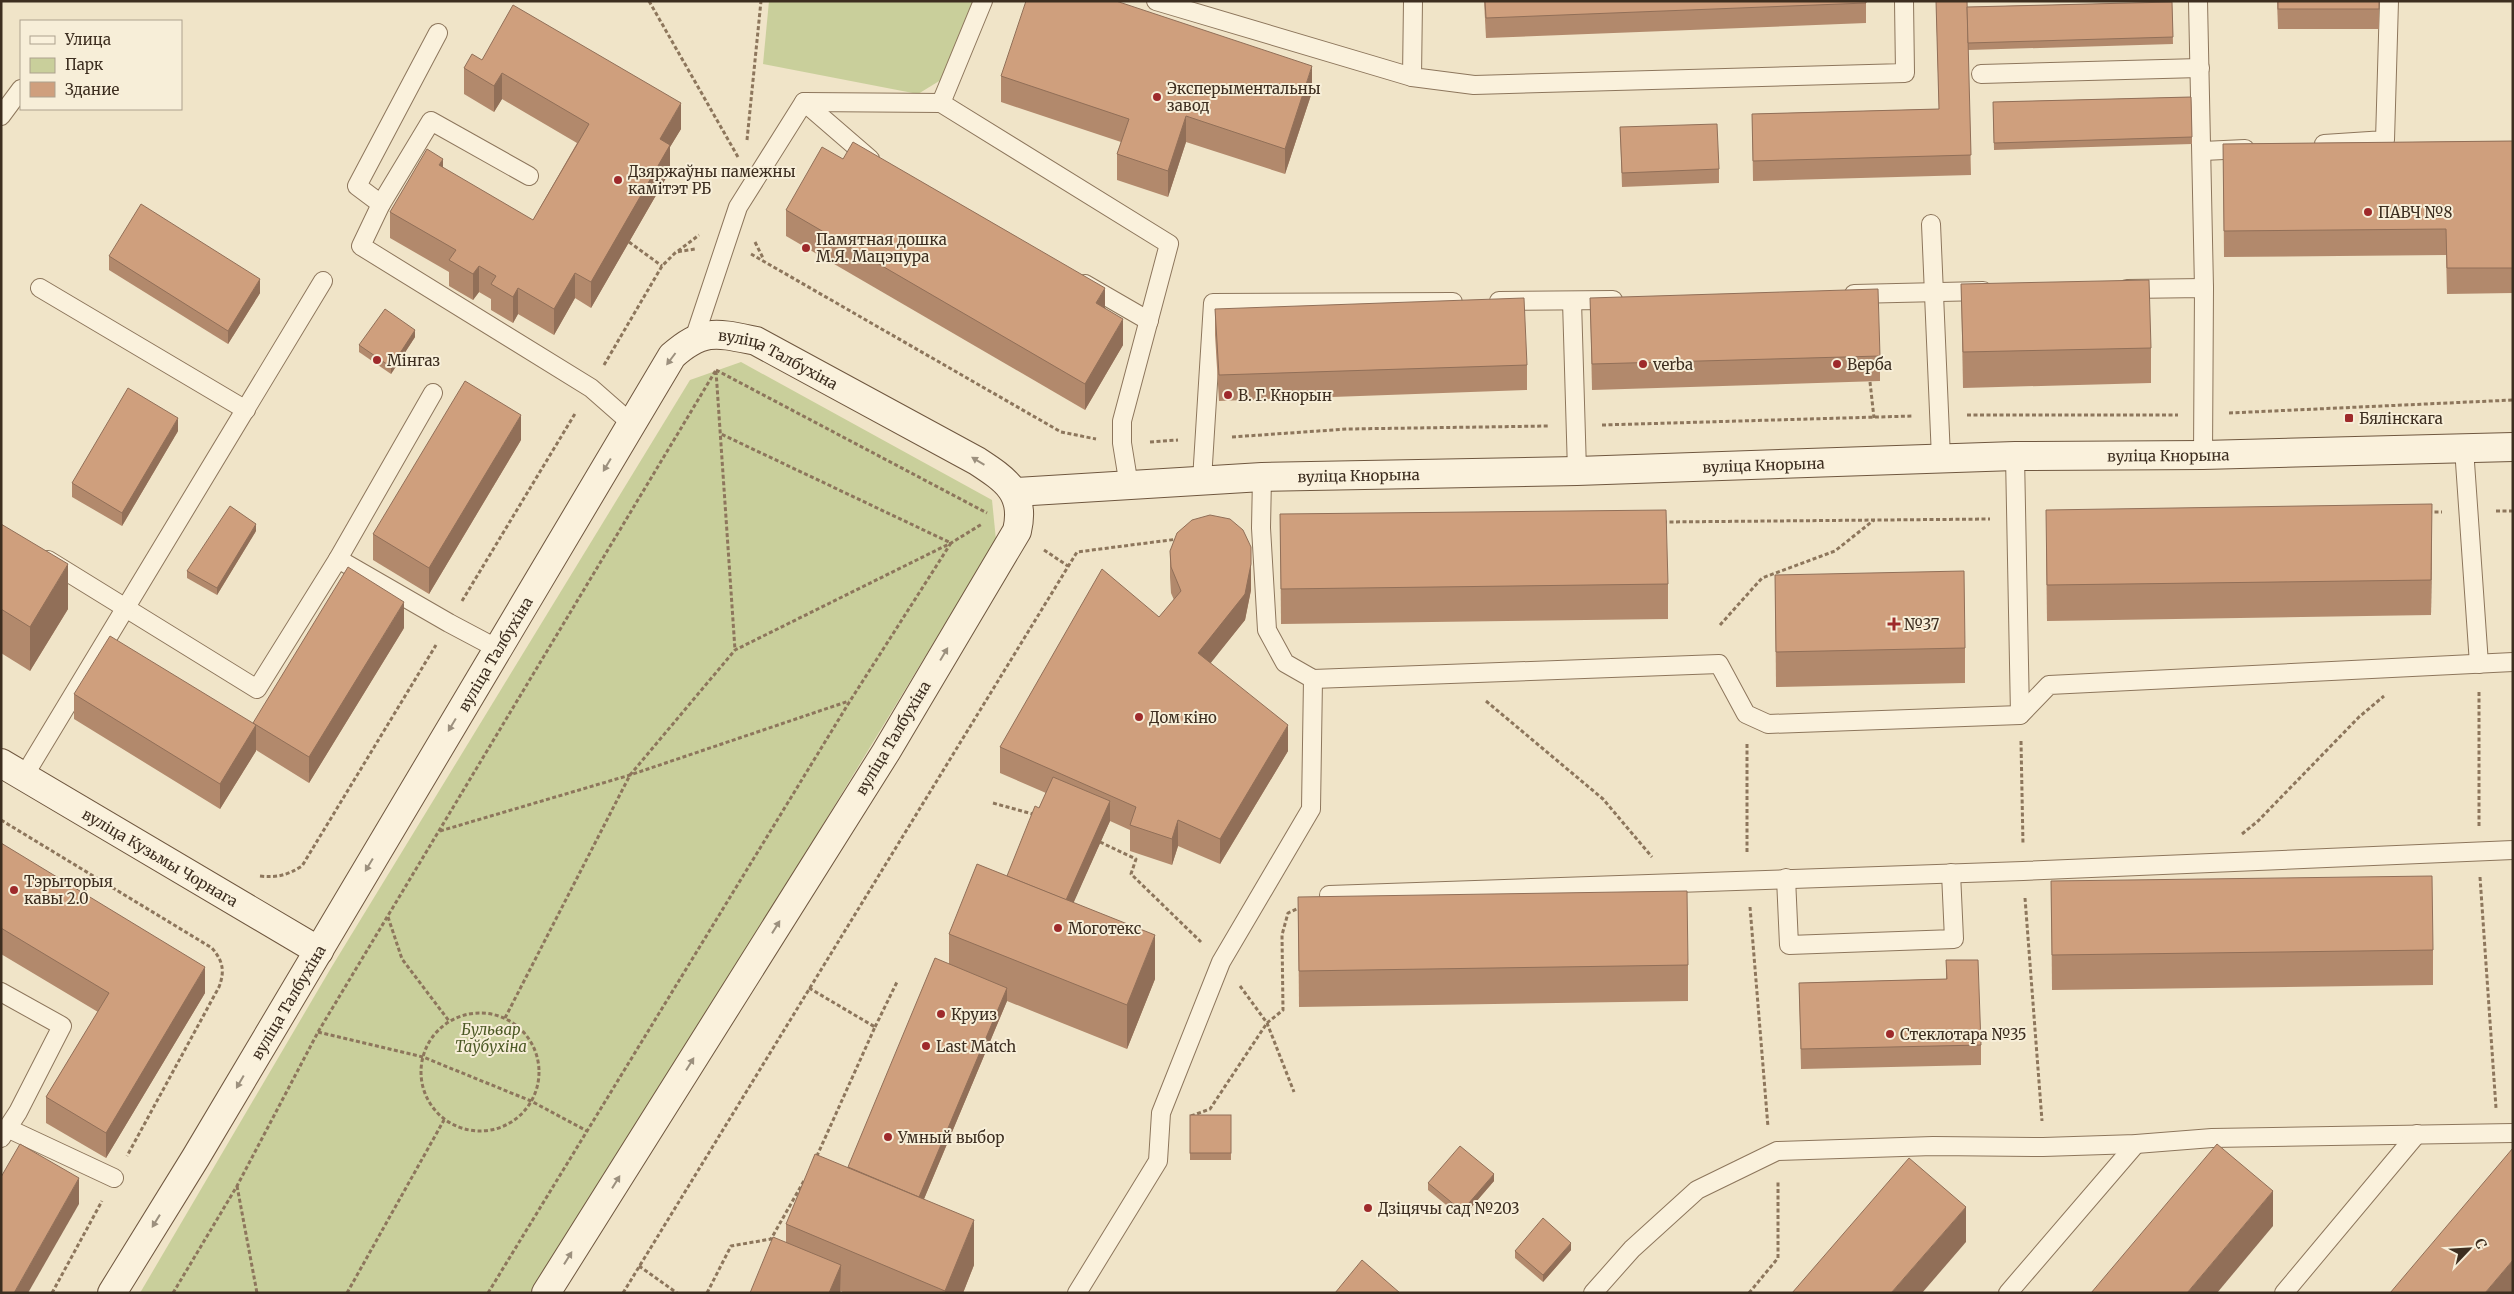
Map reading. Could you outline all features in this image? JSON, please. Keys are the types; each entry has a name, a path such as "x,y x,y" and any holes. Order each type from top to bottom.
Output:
{"main road":[{"name":"вуліца Талбухіна","path":"112,1293 196,1157 672,356 694,339 711,333 756,341 977,461 1001,476 1015,492 1020,520 1017,531 886,752 546,1293"},
{"name":"вуліца Кнорына","path":"1015,492 1262,477 1577,470 2015,456 2203,455 2513,448"},
{"name":"вуліца Кузьмы Чорнага","path":"8,769 319,950"}],"lane":[{"path":"941,103 983,1"},
{"path":"1156,1 1412,77 1474,85 1905,73 1904,1"},
{"path":"1412,77 1413,1"},
{"path":"2198,1 2203,151 2203,455"},
{"path":"2308,145 2385,140 2390,1"},
{"path":"381,204 357,186 438,33"},
{"path":"1981,74 2200,68"},
{"path":"1,116 20,90"},
{"path":"804,102 941,103 1170,244 1122,421 1122,443 1129,486"},
{"path":"804,102 869,158 886,168"},
{"path":"694,339 738,207 804,102"},
{"path":"529,176 431,121 381,204 361,246 591,388 632,424"},
{"path":"2203,151 2260,148"},
{"path":"1931,224 1932,292 1941,458"},
{"path":"1073,277 1149,321"},
{"path":"8,769 126,608 323,281"},
{"path":"40,288 246,410"},
{"path":"2107,290 2204,288"},
{"path":"1835,294 2000,291"},
{"path":"1202,480 1213,303 1630,300"},
{"path":"1572,301 1577,470"},
{"path":"34,551 258,689 338,559 433,393"},
{"path":"2464,448 2479,664"},
{"path":"2015,456 2020,715"},
{"path":"1262,477 1261,528 1267,630 1285,663 1313,679 1720,664 1746,714 1768,724 2020,715 2049,685 2513,662"},
{"path":"338,559 448,624 498,649"},
{"path":"1077,1293 1158,1161 1161,1113 1221,962 1311,808 1313,679"},
{"path":"1329,895 1747,879 1952,874 2513,850"},
{"path":"1786,878 1788,945 1954,939 1952,874"},
{"path":"1,992 62,1026 4,1133 114,1178"},
{"path":"1593,1293 1632,1249 1697,1190 1777,1151 1933,1146 2044,1147 2136,1144 2212,1138 2505,1133"},
{"path":"2284,1293 2417,1134"},
{"path":"2008,1293 2136,1144"}],"path":[{"path":"649,1 739,160"},
{"path":"747,141 761,1"},
{"path":"676,252 738,207"},
{"path":"629,242 662,266"},
{"path":"716,370 735,650"},
{"path":"716,370 994,517"},
{"path":"173,1293 237,1186 318,1032 716,370"},
{"path":"1870,382 1874,418"},
{"path":"721,434 951,543"},
{"path":"2418,512 2513,511"},
{"path":"1654,522 2017,519"},
{"path":"1720,625 1762,578 1835,551 1875,520"},
{"path":"505,1018 630,775 735,650 951,543 987,521"},
{"path":"623,1293 1077,552 1183,538"},
{"path":"488,1293 850,701 951,543"},
{"path":"1046,551 1068,566"},
{"path":"2479,664 2479,851 2505,1133"},
{"path":"2208,862 2258,821 2359,717 2419,667"},
{"path":"1455,674 1603,799 1672,882"},
{"path":"440,831 630,775 850,701"},
{"path":"1746,714 1747,879 1769,1136 1777,1151 1778,1258 1749,1293"},
{"path":"2020,715 2023,871 2044,1147"},
{"path":"993,803 1044,818"},
{"path":"1,820 212,948 223,962 223,977 219,987 52,1293"},
{"path":"1100,842 1136,858 1131,874 1221,962 1267,1023 1294,1092"},
{"path":"1267,1023 1283,1010 1282,935 1288,913 1329,895"},
{"path":"388,917 402,959 449,1021"},
{"path":"815,1161 874,1027 897,982"},
{"path":"809,988 874,1027"},
{"path":"486,1013 505,1018 520,1030 532,1045 538,1063 538,1082 532,1101 521,1115 506,1126 489,1131 471,1131 444,1120 428,1101 421,1085 420,1067 434,1034 449,1021 467,1014 486,1013"},
{"path":"318,1032 423,1057 532,1101 586,1131"},
{"path":"346,1293 444,1120"},
{"path":"707,1293 731,1246 770,1239 806,1178"},
{"path":"237,1186 257,1293"},
{"path":"639,1266 677,1293"}],"green space":[{"path":"769,1 980,1 962,67 918,94 763,64"},
{"name":"Бульвар Таўбухіна","path":"741,362 992,500 996,540 633,1137 530,1293 140,1293 331,968 690,380"}],"building":[{"name":"Эксперыментальны завод","path":"1026,1 1116,1 1312,66 1285,149 1186,116 1168,171 1117,154 1129,119 1001,76"},
{"path":"1485,1 1866,1 1866,3 1486,18"},
{"path":"1936,1 1967,1 1971,155 1753,161 1752,114 1939,109"},
{"path":"2278,1 2379,1 2379,9 2278,9"},
{"path":"2172,2 2173,37 1968,43 1967,7"},
{"name":"Дзяржаўны памежны камітэт РБ","path":"513,5 681,103 660,139 670,145 591,282 575,273 554,309 518,288 513,297 491,284 496,276 479,266 473,274 449,260 456,250 390,212 427,149 443,159 439,165 533,220 589,124 502,73 494,86 464,68 472,54 482,60"},
{"path":"2191,97 2192,137 1994,143 1993,102"},
{"path":"1717,124 1719,169 1622,173 1620,127"},
{"name":"ПАВЧ №8","path":"2513,141 2513,268 2447,268 2446,229 2224,231 2223,144"},
{"path":"853,142 1105,288 1096,303 1123,319 1085,384 786,210 822,147 843,159"},
{"path":"141,204 260,279 228,331 109,256"},
{"path":"2149,280 2151,348 1963,352 1961,284"},
{"path":"1878,289 1880,356 1592,364 1590,298"},
{"path":"1524,298 1527,365 1219,375 1215,309"},
{"path":"385,309 415,330 391,367 359,345"},
{"path":"465,381 521,415 429,568 373,534"},
{"path":"128,388 178,418 122,513 72,483"},
{"path":"2432,504 2431,580 2047,585 2046,510"},
{"path":"230,506 256,524 217,588 187,571"},
{"path":"1666,510 1668,584 1281,589 1280,514"},
{"name":"Дом кіно","path":"1210,515 1230,519 1243,530 1251,547 1251,564 1245,594 1198,653 1288,725 1220,839 1178,820 1172,839 1130,825 1136,807 1000,747 1102,569 1159,617 1181,591 1171,567 1170,551 1177,533 1192,520"},
{"path":"1,524 68,564 30,627 1,609"},
{"path":"348,567 404,602 309,757 253,723"},
{"path":"1964,571 1965,648 1776,652 1775,575"},
{"path":"110,636 256,725 220,784 74,694"},
{"path":"1053,777 1110,801 1066,900 1007,876 1035,806 1039,808"},
{"path":"1,843 205,967 106,1133 46,1097 109,993 1,928"},
{"path":"977,864 1155,935 1127,1005 949,934"},
{"path":"2432,876 2433,950 2052,955 2051,881"},
{"path":"1687,891 1688,965 1299,971 1298,897"},
{"path":"935,958 1007,988 919,1197 848,1167"},
{"name":"Стеклотара №35","path":"1946,960 1978,960 1981,1045 1801,1049 1799,983 1947,979"},
{"path":"1190,1115 1231,1115 1231,1153 1190,1153"},
{"path":"20,1144 79,1178 14,1293 1,1293 1,1177"},
{"path":"2217,1144 2273,1191 2187,1293 2091,1293"},
{"path":"1460,1146 1494,1174 1462,1211 1428,1183"},
{"path":"2513,1148 2513,1260 2485,1293 2390,1293"},
{"path":"815,1154 974,1220 945,1291 786,1224"},
{"path":"1909,1158 1966,1207 1891,1293 1792,1293"},
{"path":"1543,1218 1571,1243 1543,1275 1515,1251"},
{"path":"773,1237 841,1265 829,1293 750,1293"},
{"path":"1362,1260 1400,1293 1335,1293"}],"place":[{"name":"Эксперыментальны завод","path":"1157,97"},
{"name":"Дзяржаўны памежны камітэт РБ","path":"618,180"},
{"name":"ПАВЧ №8","path":"2368,212"},
{"name":"Памятная дошка М.Я. Мацэпура","path":"806,248"},
{"name":"Мінгаз","path":"377,360"},
{"name":"verba","path":"1643,364"},
{"name":"Верба","path":"1837,364"},
{"name":"В. Г. Кнорын","path":"1228,395"},
{"name":"Бялінскага","path":"2349,418"},
{"name":"№37","path":"1894,624"},
{"name":"Дом кіно","path":"1139,717"},
{"name":"Тэрыторыя кавы 2.0","path":"14,890"},
{"name":"Моготекс","path":"1058,928"},
{"name":"Круиз","path":"941,1014"},
{"name":"Стеклотара №35","path":"1890,1034"},
{"name":"Last Match","path":"926,1046"},
{"name":"Умный выбор","path":"888,1137"},
{"name":"Дзіцячы сад №203","path":"1368,1208"}]}
